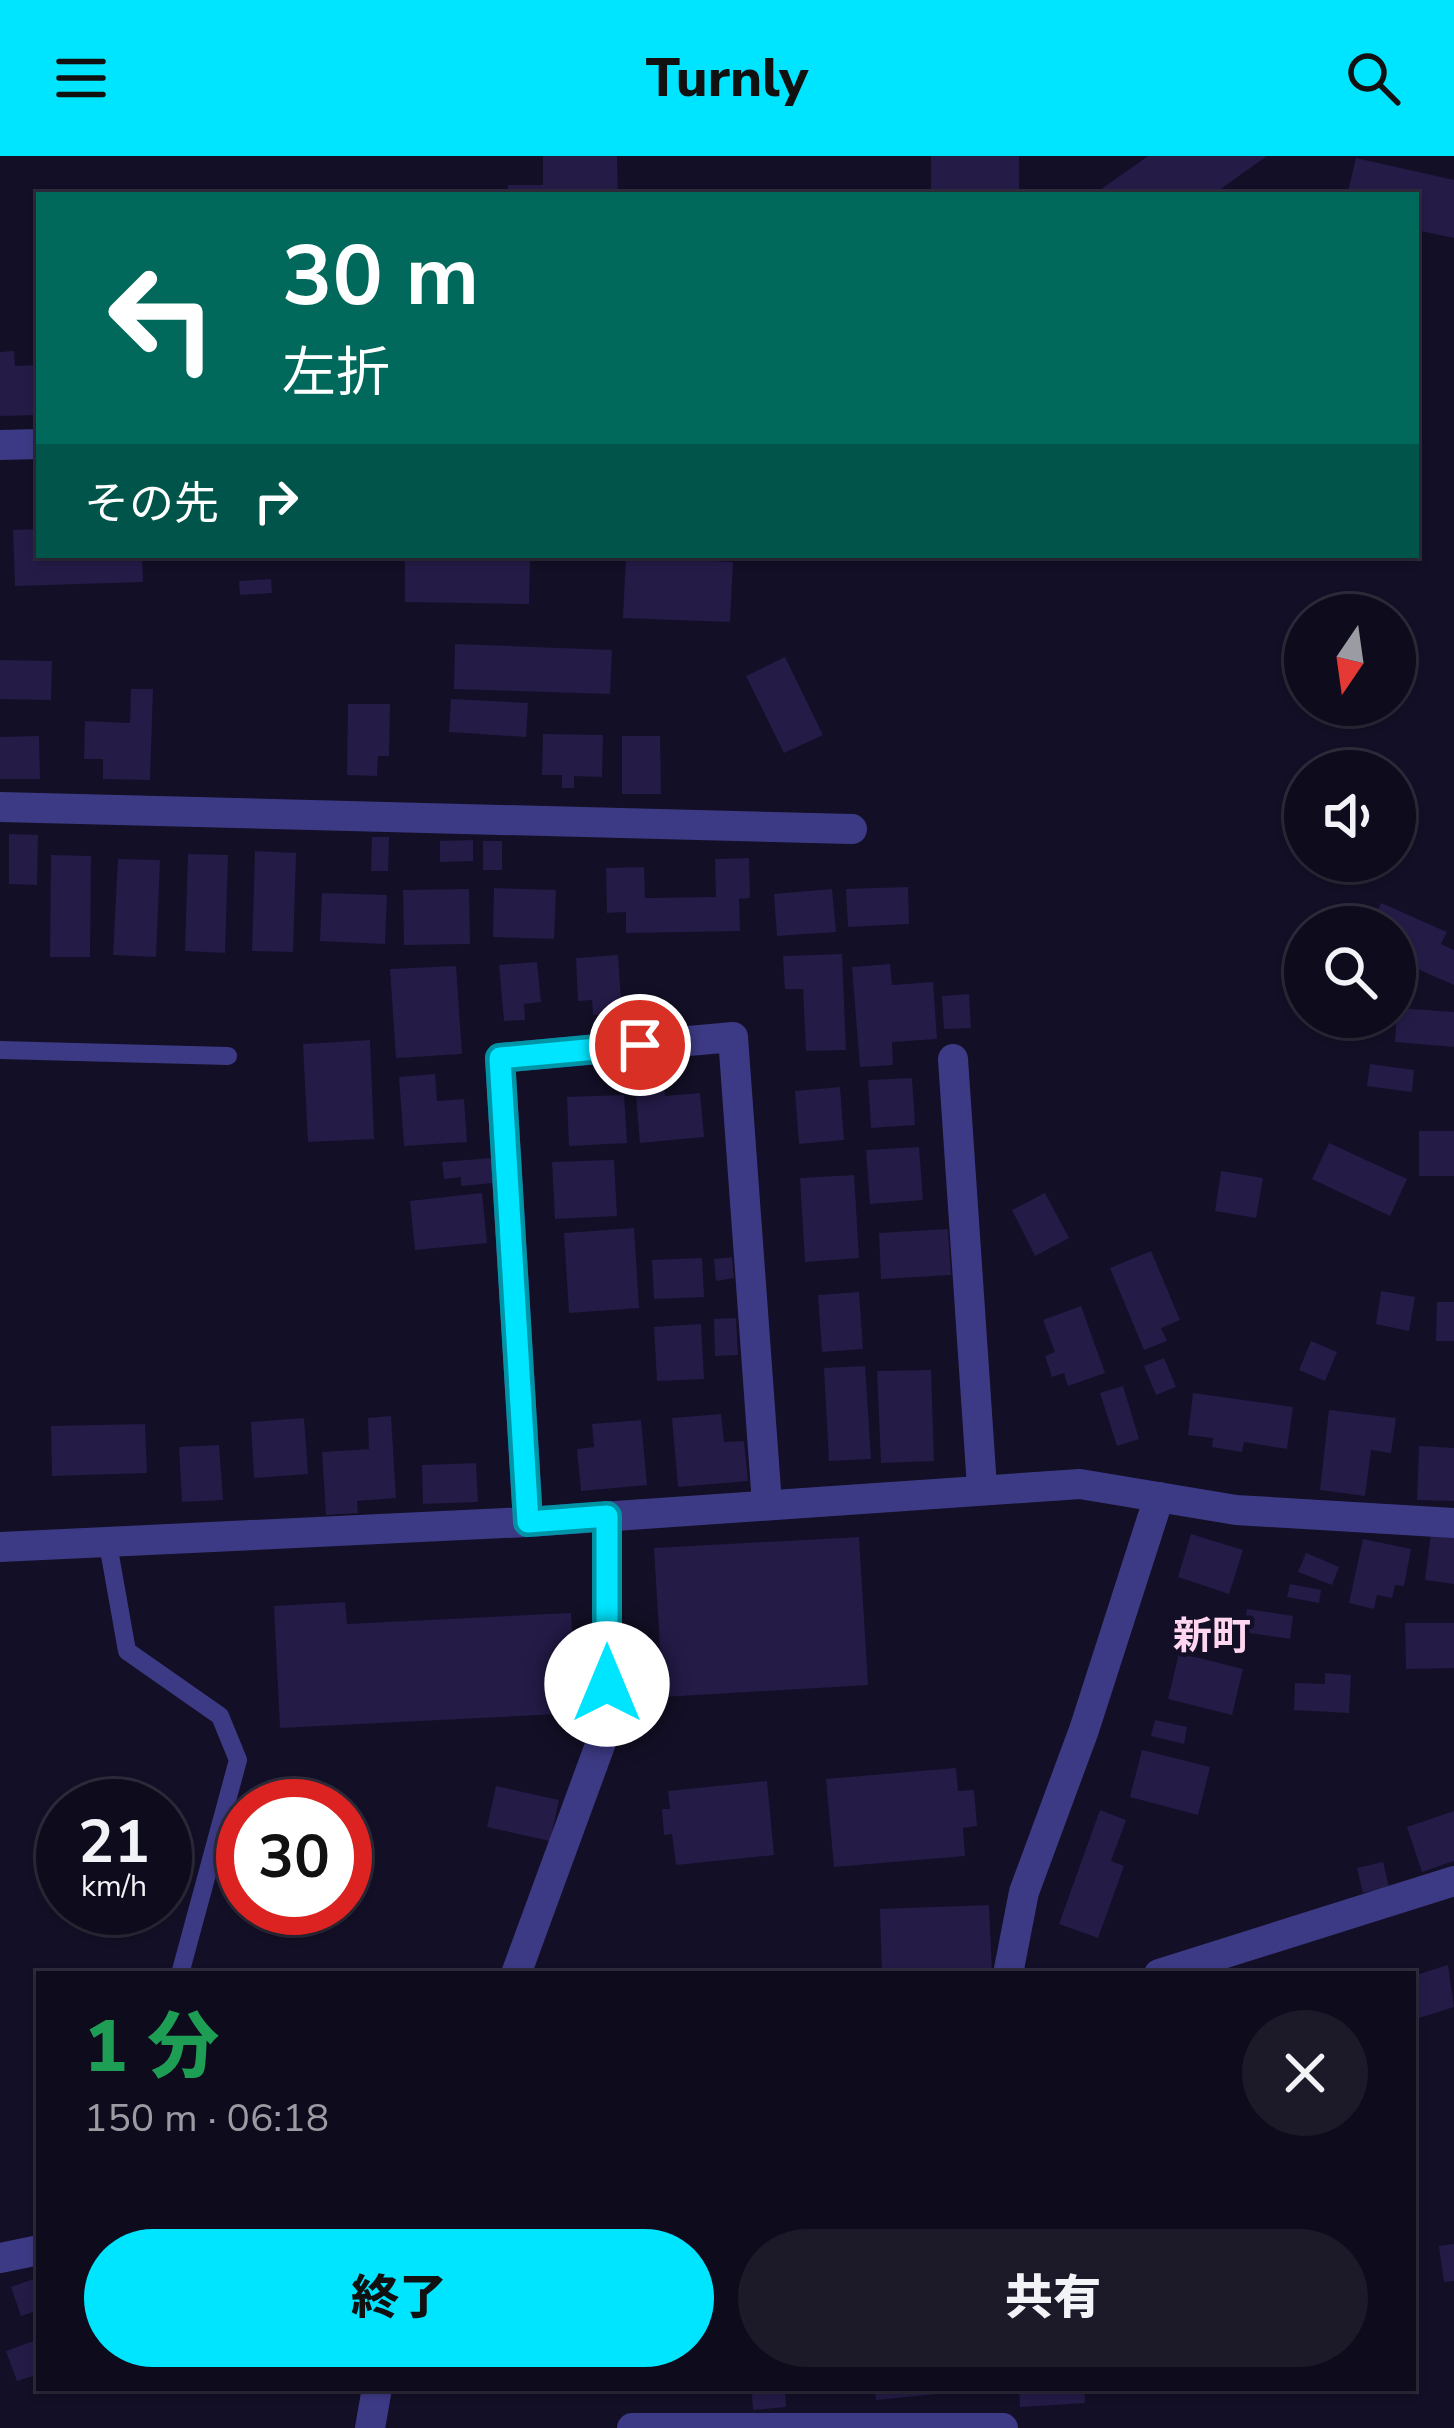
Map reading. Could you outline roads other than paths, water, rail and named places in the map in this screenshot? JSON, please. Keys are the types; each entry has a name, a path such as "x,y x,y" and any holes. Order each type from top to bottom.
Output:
{"street":[{"path":"0,446 36,443"},
{"path":"0,807 852,830"},
{"path":"528,1522 500,1058 733,1037 767,1504"},
{"path":"952,1059 982,1487"},
{"path":"0,1547 528,1522 982,1487 1080,1484 1236,1510 1454,1523"},
{"path":"1009,1971 1024,1892 1084,1730 1159,1497"},
{"path":"517,1971 608,1726 607,1516"},
{"path":"1169,1971 1454,1881"},
{"path":"0,2258 36,2251"},
{"path":"370,2428 376,2391"},
{"path":"632,2428 1035,2428"}],"lane":[{"path":"0,1050 228,1056"},
{"path":"108,1544 127,1651 220,1716 238,1760 181,1971"}],"district":[{"name":"新町","path":"1212,1636"}]}
